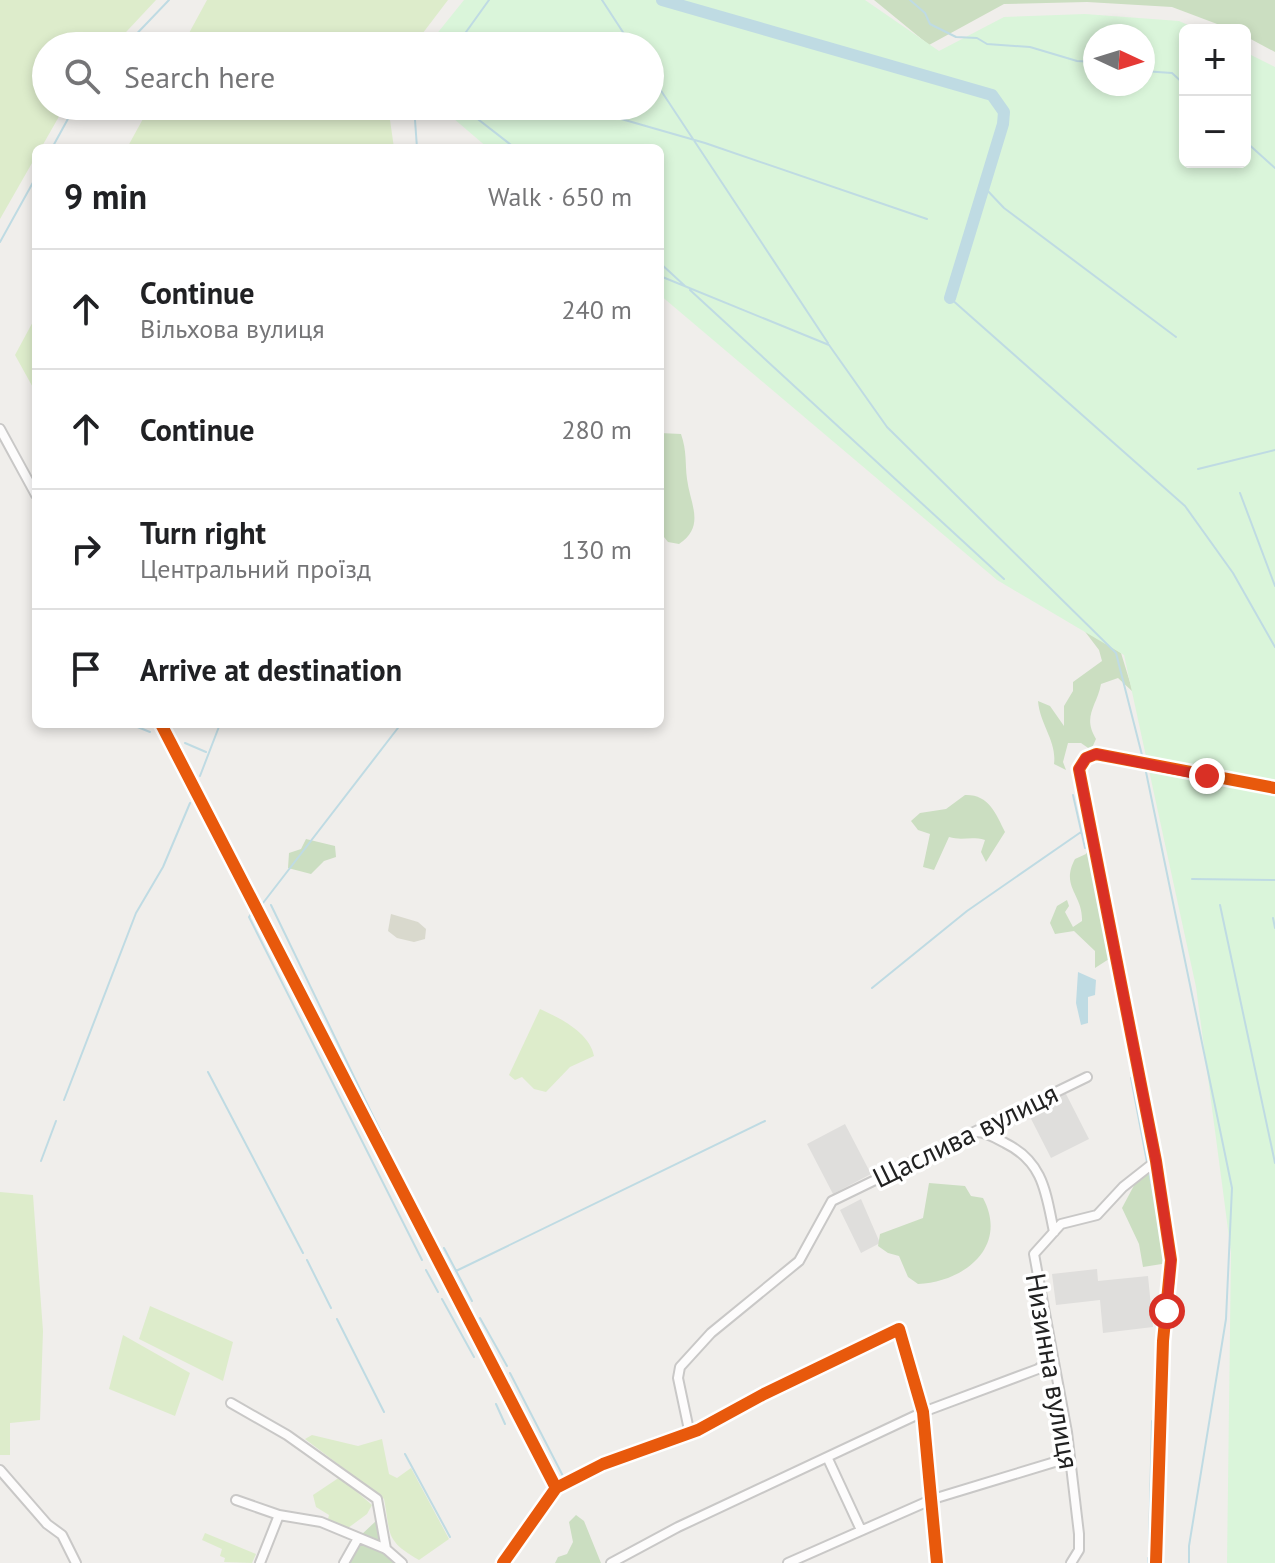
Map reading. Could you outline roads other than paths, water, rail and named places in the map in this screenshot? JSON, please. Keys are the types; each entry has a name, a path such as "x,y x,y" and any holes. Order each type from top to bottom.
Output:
{"street":[{"path":"0,429 32,488"},
{"path":"163,728 556,1488"},
{"path":"1156,1563 1163,1341 1171,1260 1156,1161 1079,769 1086,758 1096,754 1275,788"},
{"name":"Щаслива вулиця","path":"689,1430 678,1378 680,1367 711,1333 799,1261 832,1201 1087,1077"},
{"path":"973,1132 983,1132 1032,1160 1045,1182 1054,1232"},
{"name":"Низинна вулиця","path":"1071,1563 1079,1550 1068,1458 1034,1254 1061,1224 1075,1218 1097,1215 1123,1187 1156,1161"},
{"path":"503,1563 556,1488 603,1464 689,1430 698,1430 764,1394 899,1329 923,1412 937,1563"},
{"path":"612,1562 923,1412 1038,1369 1053,1357"},
{"path":"231,1403 287,1435 377,1499 386,1549"},
{"path":"788,1563 933,1499 1068,1458"},
{"path":"828,1459 861,1530"},
{"path":"0,1470 47,1524 62,1535 76,1563"},
{"path":"236,1500 279,1515 321,1522 357,1540 386,1549 402,1563"},
{"path":"260,1563 279,1515"},
{"path":"344,1563 357,1540"}],"water":[{"path":"1078,972 1096,980 1095,995 1088,997 1088,1023 1081,1025 1076,1003"}],"waterway":[{"path":"138,32 169,0"},
{"path":"466,32 489,0"},
{"path":"602,0 623,32"},
{"path":"662,0 992,95 1004,112 1003,124 950,298"},
{"path":"910,0 925,13 930,24 956,37 977,38 987,44 1030,47 1083,61"},
{"path":"1155,72 1172,73 1179,79"},
{"path":"664,95 828,343"},
{"path":"54,144 67,120"},
{"path":"415,120 417,144"},
{"path":"479,120 510,144"},
{"path":"625,120 705,143 927,219"},
{"path":"1251,146 1275,168"},
{"path":"0,242 32,184"},
{"path":"985,188 1004,208 1176,337"},
{"path":"664,267 685,286"},
{"path":"664,278 829,345 887,427 1116,653 1143,759"},
{"path":"690,290 1004,579"},
{"path":"950,298 1185,506 1233,573 1275,647"},
{"path":"1198,469 1275,450"},
{"path":"1240,493 1275,586"},
{"path":"140,728 150,732"},
{"path":"200,776 218,728"},
{"path":"263,903 398,728"},
{"path":"185,743 206,752"},
{"path":"1146,772 1232,1188 1226,1319 1189,1546 1189,1563"},
{"path":"1073,795 1085,848"},
{"path":"64,1100 136,913 163,867 190,803"},
{"path":"872,988 967,911 1081,832"},
{"path":"1192,879 1275,880"},
{"path":"271,905 416,1205"},
{"path":"1220,905 1275,1163"},
{"path":"251,914 249,917 422,1260"},
{"path":"1273,918 1275,928"},
{"path":"208,1072 303,1253"},
{"path":"1131,1078 1147,1162"},
{"path":"41,1161 56,1121"},
{"path":"456,1271 765,1121"},
{"path":"1149,1171 1166,1260"},
{"path":"444,1248 472,1301"},
{"path":"307,1260 331,1308"},
{"path":"426,1270 438,1292"},
{"path":"442,1299 474,1357"},
{"path":"480,1318 507,1366"},
{"path":"337,1319 384,1412"},
{"path":"510,1373 564,1478"},
{"path":"496,1404 505,1424"},
{"path":"1149,1547 1152,1421"},
{"path":"405,1454 450,1537"},
{"path":"1148,1558 1148,1563"}]}
